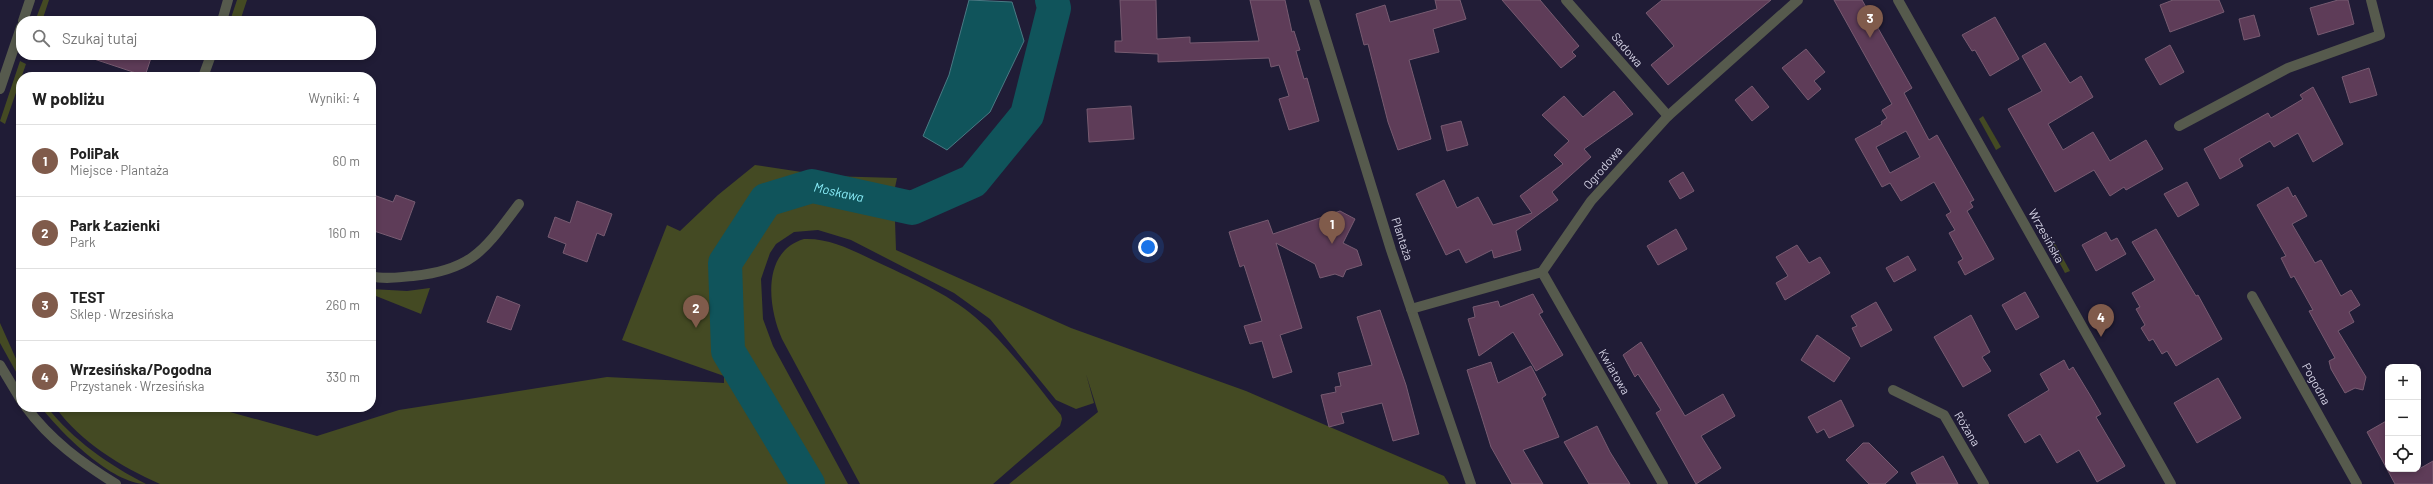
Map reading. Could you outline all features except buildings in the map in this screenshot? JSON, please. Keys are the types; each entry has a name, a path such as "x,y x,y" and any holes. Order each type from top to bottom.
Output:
{"street":[{"path":"25,16 30,0"},
{"path":"223,16 228,0"},
{"name":"Plantaża","path":"1314,0 1411,309 1471,484"},
{"name":"Sadowa","path":"1566,0 1668,116"},
{"name":"Ogrodowa","path":"1542,272 1591,201 1668,116 1798,0"},
{"name":"Wrzesińska","path":"1898,0 2171,484"},
{"path":"2179,126 2288,68 2380,35 2371,0"},
{"path":"0,89 16,42"},
{"path":"205,72 209,60"},
{"path":"376,278 381,279 439,273 471,260 492,239 519,204"},
{"path":"1411,309 1542,272"},
{"name":"Kwiatowa","path":"1542,272 1663,484"},
{"name":"Pogodna","path":"2252,296 2357,484"},
{"path":"0,365 16,392"},
{"name":"Różana","path":"1893,390 1944,415 1984,484"},
{"path":"30,412 53,438 88,466 116,484"}],"shaded area":[{"path":"43,0 49,0 44,16 37,16"},
{"path":"237,0 247,0 242,16 232,16"},
{"path":"969,0 1012,2 1024,41 990,112 947,150 923,136 949,75"},
{"path":"20,61 26,64 23,72 16,72"},
{"path":"16,73 16,93 5,124 0,121"},
{"path":"1983,116 2001,147 1996,150 1979,119"},
{"path":"755,165 828,176 897,178 894,192 896,250 1071,328 1246,391 1444,476 1449,484 1009,484 1098,412 1086,374 1094,403 1076,409 1056,400 990,319 954,293 851,240 818,230 794,232 776,244 770,253 761,279 763,319 773,346 848,484 160,484 116,461 103,452 77,432 59,412 230,412 317,436 399,410 607,377 724,383 724,376 622,340 667,225 680,231 718,195"},
{"path":"804,239 823,240 849,249 927,286 964,308 999,339 1020,364 1061,415 1062,419 1060,426 993,484 860,484 782,339 773,312 771,297 774,268 780,256 790,246"},
{"path":"2055,244 2070,271 2065,273 2051,247"},
{"path":"430,288 421,314 376,296 376,289 407,291"},
{"path":"0,323 16,359 16,372 0,343"},
{"path":"45,412 51,412 68,430 92,451 132,477 146,484 133,482 118,476 103,466 74,443"}],"waterway":[{"name":"Moskawa","path":"808,484 728,351 725,263 766,200 812,186 912,208 973,181 1027,115 1054,8 1052,0"}],"place":[{"name":"TEST","path":"1870,38"},
{"name":"PoliPak","path":"1332,244"},
{"name":"Park Łazienki","path":"696,328"},
{"name":"Wrzesińska/Pogodna","path":"2101,337"}]}
